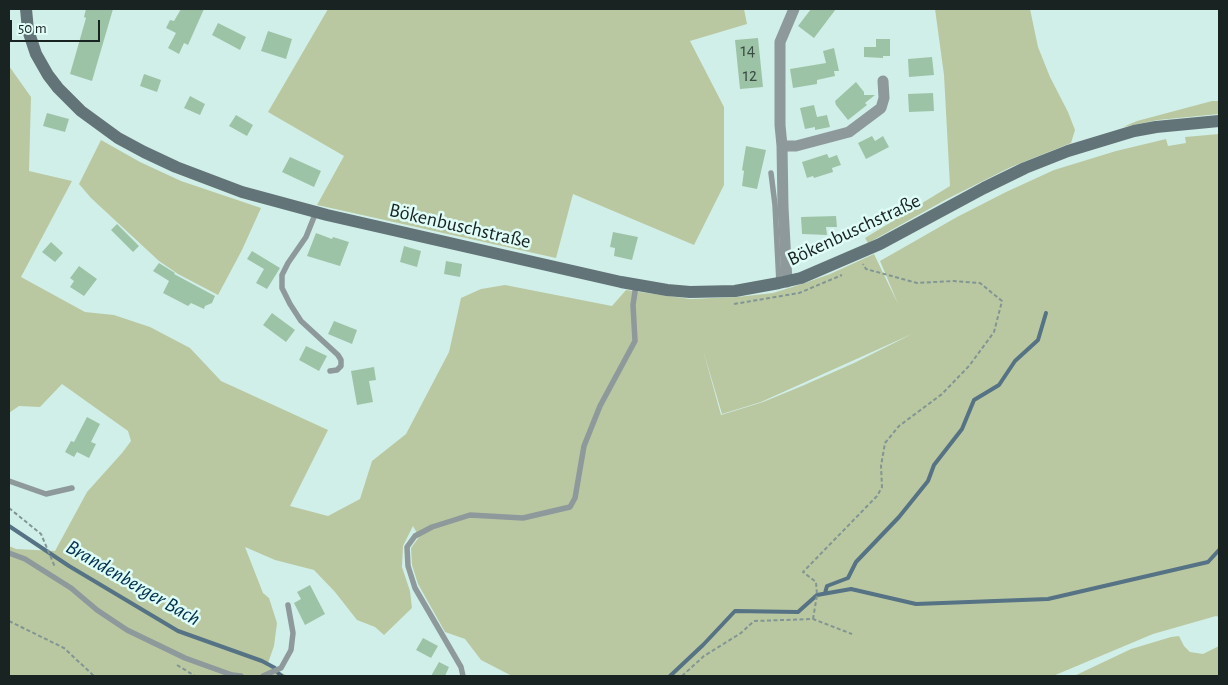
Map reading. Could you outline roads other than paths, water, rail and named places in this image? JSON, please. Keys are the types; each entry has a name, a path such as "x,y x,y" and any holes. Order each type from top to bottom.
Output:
{"main road":[{"name":"Bökenbuschstraße","path":"26,9 32,42 48,76 69,100 118,138 144,152 208,180 242,192 316,212 481,251 667,290 735,291 801,278 857,254 1025,168 1068,151 1156,127 1219,121"}],"street":[{"path":"783,283 780,42 794,9"},
{"path":"782,146 796,146 849,132 881,108 884,98 883,81"}],"lane":[{"path":"771,173 776,205 783,283"},
{"path":"316,212 306,237 282,275 282,288 301,321 341,360 341,366 337,370 330,371"},
{"path":"463,676 461,667 415,588 408,566 407,547 415,536 432,527 470,515 523,518 570,507 575,498 584,446 600,406 635,341 633,305 636,285"},
{"path":"9,481 46,494 72,488"},
{"path":"9,553 25,560 61,582 96,610 127,630 185,658 232,675 241,676"},
{"path":"264,676 282,668 291,650 293,633 288,605"}],"waterway":[{"path":"825,593 827,586 848,578 856,562 899,517 928,481 934,465 962,429 974,400 999,385 1015,361 1038,340 1046,313"},
{"name":"Brandenberger Bach","path":"9,526 69,566 178,631 262,661 275,668"},
{"path":"670,676 735,611 798,612 817,595 851,589 916,604 1048,599 1208,562 1219,550"},
{"name":"Brandenberger Bach","path":"278,673 282,676"}]}
